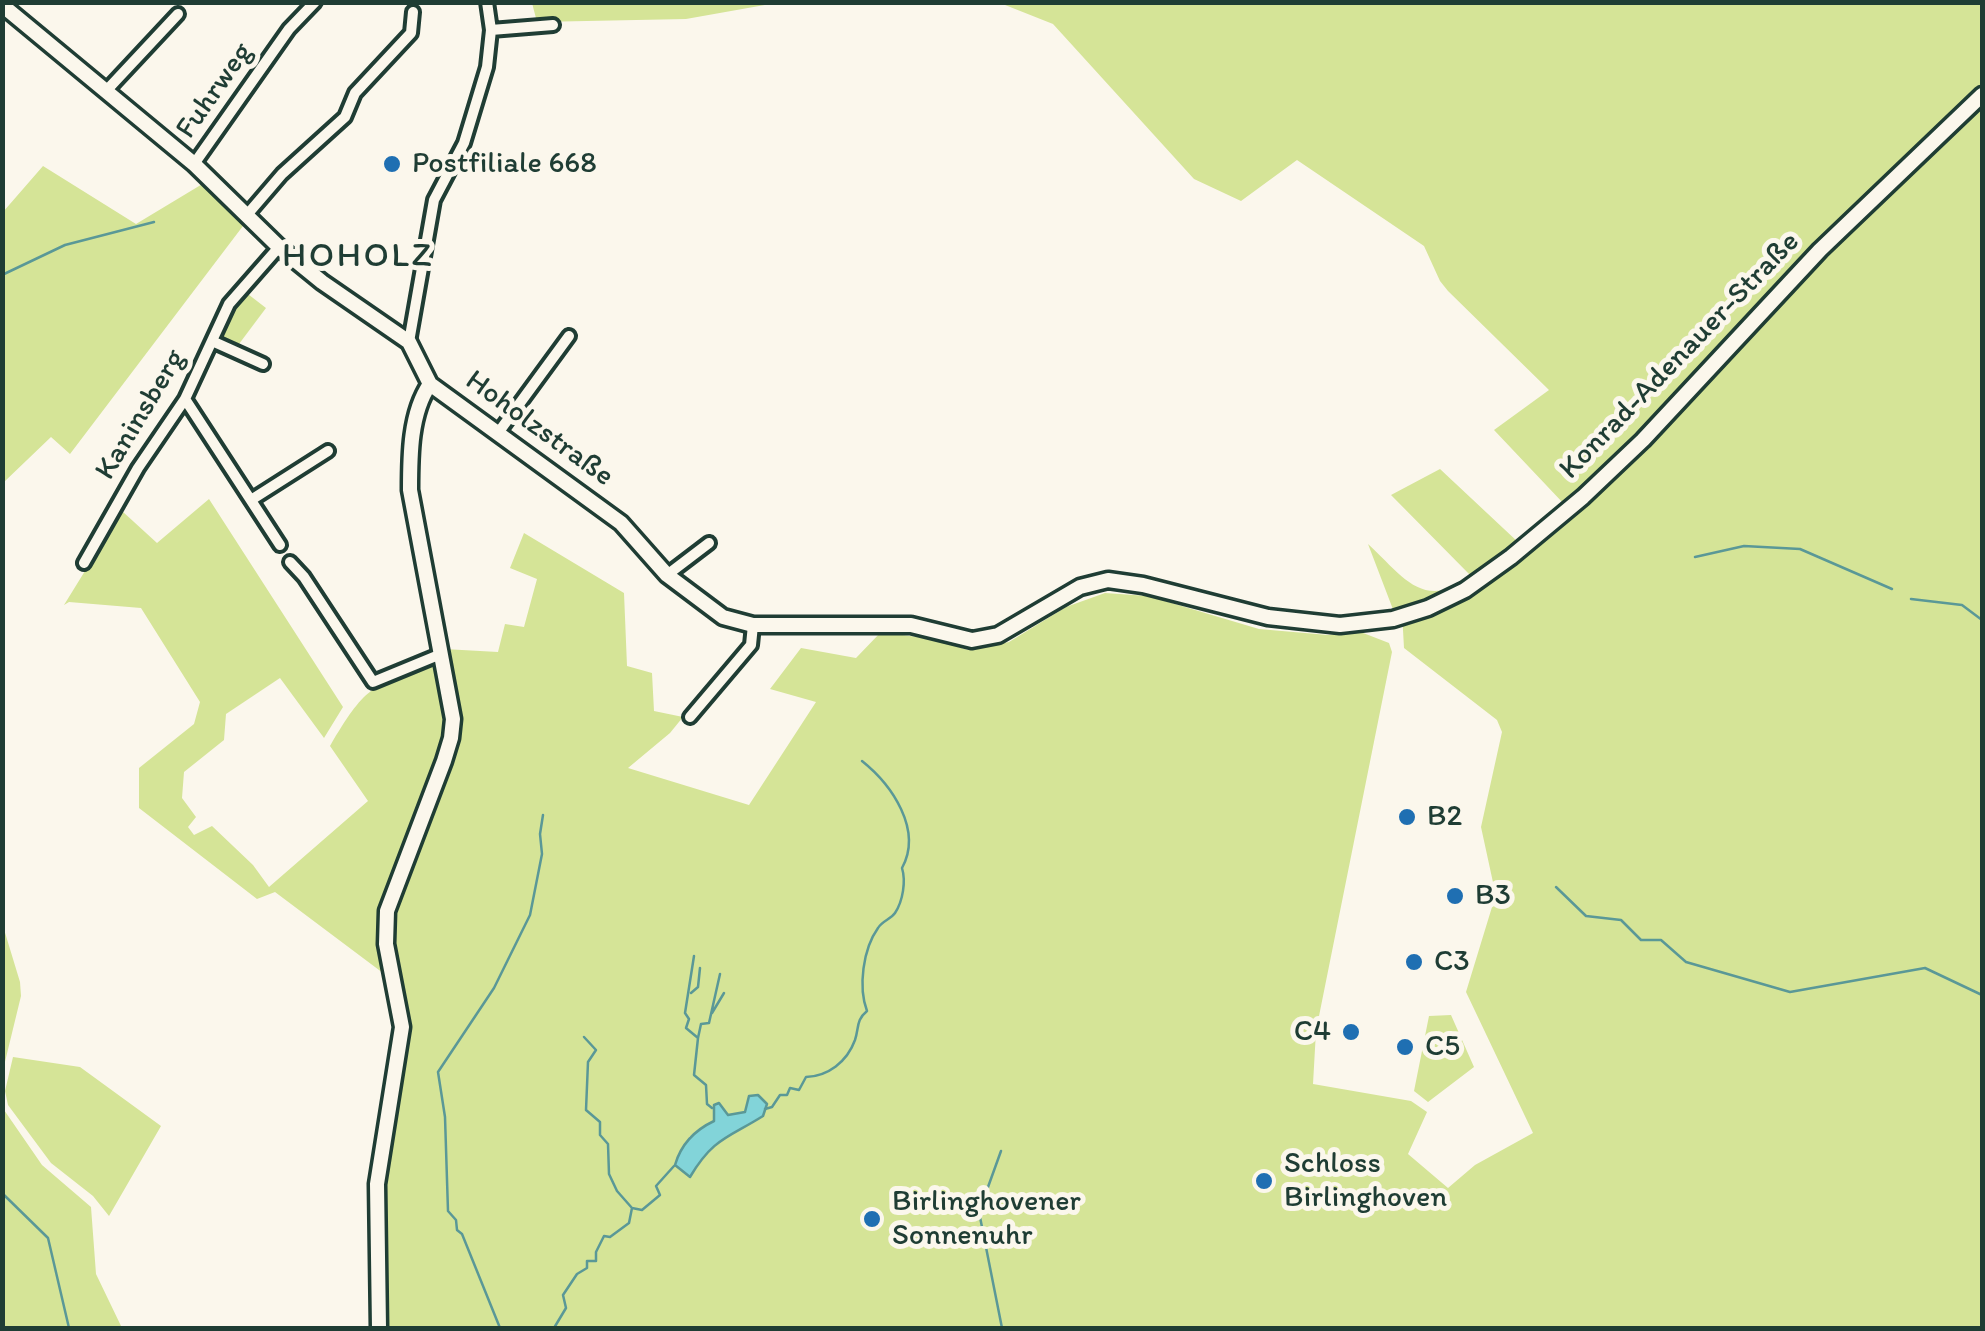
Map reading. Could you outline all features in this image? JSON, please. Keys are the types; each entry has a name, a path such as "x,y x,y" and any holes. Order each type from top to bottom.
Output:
{"street":[{"name":"Fuhrweg","path":"194,164 288,32 315,2"},
{"path":"409,342 434,200 464,143 487,67 491,30 487,2"},
{"name":"Hoholzstraße","path":"3,6 194,164 280,248 409,342 430,384 621,523 667,575 723,617 754,625 887,624 955,635"},
{"path":"246,216 282,174 345,117 355,93 411,33 413,12"},
{"path":"106,91 178,14"},
{"path":"491,30 553,25"},
{"name":"Konrad-Adenauer-Straße","path":"955,635 972,640 989,638 1080,587 1108,580 1144,585 1288,621 1340,625 1393,619 1465,590 1511,558 1584,497 1671,412 1832,239 1982,95"},
{"name":"Kaninsberg","path":"84,564 138,468 185,398 229,304 280,248"},
{"path":"498,433 569,336"},
{"path":"212,342 263,364"},
{"path":"378,1328 377,1184 402,1028 385,928 451,738 453,718 410,490 410,456 420,399 430,384"},
{"path":"185,398 280,545"},
{"path":"252,500 328,450"},
{"path":"667,575 709,542"},
{"path":"290,562 374,682 442,656"},
{"path":"690,717 751,645 754,625"}],"green space":[{"path":"532,3 776,3 686,19 537,22"},
{"path":"1000,3 1982,3 1982,1328 382,1328 386,1171 408,1030 393,938 396,907 454,749 444,649 498,652 505,624 524,627 537,579 510,568 524,533 624,593 627,666 652,673 654,711 683,717 628,768 749,805 816,702 770,689 801,648 856,658 881,632 932,639 968,650 1009,642 1066,607 1105,593 1148,596 1259,629 1328,635 1358,631 1389,643 1392,652 1316,1031 1313,1084 1411,1101 1427,1112 1408,1154 1448,1188 1475,1165 1533,1133 1466,992 1492,907 1494,887 1481,827 1502,732 1497,720 1404,648 1402,612 1394,612 1368,544 1403,578 1427,590 1440,591 1471,576 1391,495 1440,469 1519,543 1564,504 1494,430 1549,390 1448,291 1424,246 1297,160 1241,201 1194,179 1053,24","holes":["749,1102 752,1123 735,1130 705,1153 689,1137 714,1121 713,1109 719,1104 728,1115 745,1113"]},
{"path":"43,166 136,224 209,180 246,222 70,454 51,437 3,483 3,212"},
{"path":"244,291 266,308 236,348 218,340"},
{"path":"209,499 343,707 324,738 280,678 226,714 224,740 184,772 182,798 196,817 188,827 194,835 212,826 253,865 269,887 368,801 330,746 352,711 382,684 432,661 438,663 447,731 384,902 379,924 383,973 275,892 257,899 139,808 139,768 194,724 200,702 141,608 69,602 64,605 122,511 157,543"},
{"path":"3,926 21,996 3,1070"},
{"path":"1451,1015 1474,1067 1428,1102 1414,1091 1429,1016"},
{"path":"13,1057 80,1067 161,1126 109,1216 93,1196 51,1163 8,1105 5,1091"},
{"path":"2,1107 42,1165 91,1207 96,1274 122,1328 3,1327"}],"water":[{"path":"758,1095 767,1104 763,1116 714,1146 690,1177 675,1165 690,1138 714,1121 714,1105 719,1103 728,1115 745,1112 749,1096"}],"waterway":[{"path":"2,275 65,245 154,222"},
{"path":"1695,557 1744,546 1800,549 1892,589"},
{"path":"1911,599 1962,605 1982,620"},
{"path":"765,1109 772,1107 780,1095 787,1095 790,1088 799,1090 806,1077 829,1071 847,1055 859,1021 867,1011 863,980 869,946 880,926 895,913 902,897 902,868 909,839 906,824 884,782 862,761"},
{"path":"500,1328 456,1220 448,1211 445,1117 438,1072 494,988 530,915 542,854 543,815"},
{"path":"1556,887 1586,916 1621,920 1641,940 1661,940 1686,962 1790,992 1925,968 1982,995"},
{"path":"694,956 686,1028 698,1038 694,1075 706,1085 707,1104 712,1108"},
{"path":"691,993 698,987 700,968"},
{"path":"698,1038 701,1024 709,1023 720,974"},
{"path":"712,1013 724,993"},
{"path":"584,1037 596,1050 588,1062 586,1110 600,1122 600,1135 608,1144 609,1174 632,1208"},
{"path":"1001,1151 979,1212 1002,1328"},
{"path":"554,1328 566,1308 563,1295 577,1274 587,1268 587,1261 596,1261 604,1236 610,1237 629,1223 632,1208 642,1210 660,1195 656,1186 674,1166"},
{"path":"2,1193 48,1238 69,1328"}],"place":[{"name":"Postfiliale 668","path":"392,164"},
{"name":"B2","path":"1407,817"},
{"name":"B3","path":"1455,896"},
{"name":"C3","path":"1414,962"},
{"name":"C4","path":"1351,1032"},
{"name":"C5","path":"1405,1047"},
{"name":"Schloss Birlinghoven","path":"1264,1181"},
{"name":"Birlinghovener Sonnenuhr","path":"872,1219"}],"district":[{"name":"HOHOLZ","path":"358,257"}]}
